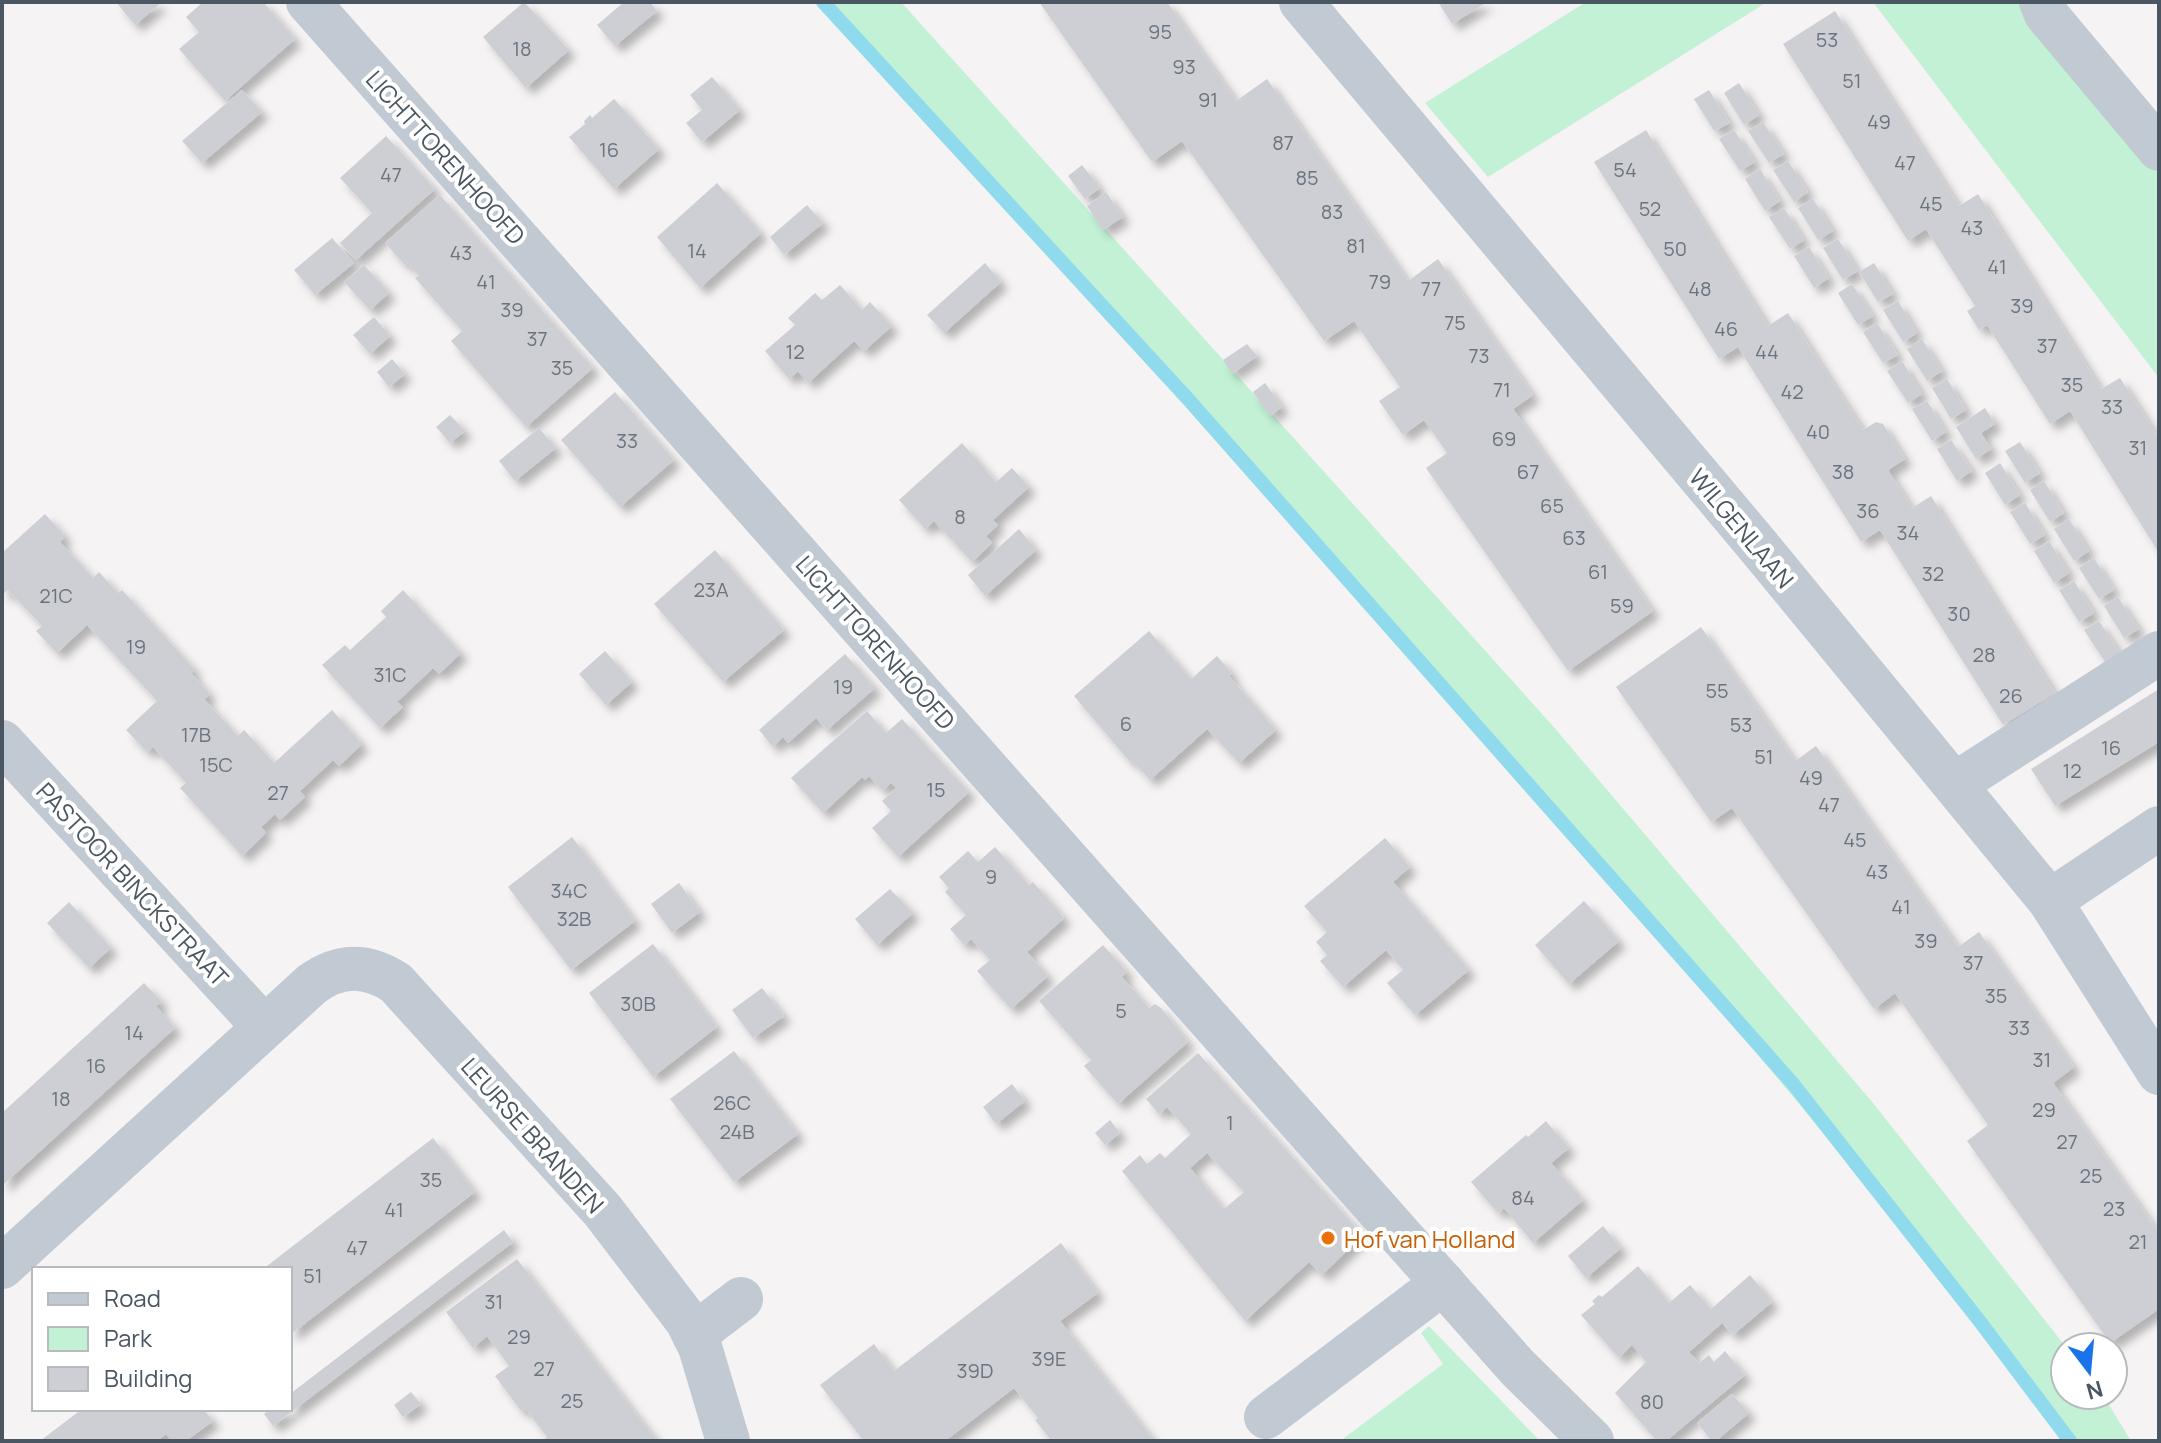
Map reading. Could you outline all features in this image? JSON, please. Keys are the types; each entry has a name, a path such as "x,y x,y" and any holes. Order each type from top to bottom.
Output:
{"street":[{"name":"LICHTTORENHOOFD","path":"308,2 1517,1367 1592,1441"},
{"name":"WILGENLAAN","path":"1301,2 2050,901 2159,1073"},
{"path":"2041,2 2046,14 2159,149"},
{"path":"1955,784 2159,653"},
{"name":"PASTOOR BINCKSTRAAT","path":"2,742 264,1027"},
{"path":"2050,901 2159,828"},
{"name":"LEURSE BRANDEN","path":"264,1027 324,976 348,968 378,972 396,983 603,1211 678,1308 694,1335 728,1441"},
{"path":"2,1267 264,1027"},
{"path":"1266,1417 1443,1283"},
{"path":"694,1335 741,1299"}],"green space":[{"path":"829,2 901,2 1552,725 1873,1103 2053,1331 2049,1331 2049,1411 2113,1411 2131,1441 2068,1441 1889,1213 1766,1064 1485,737 1112,315"},
{"path":"1586,2 1767,2 1488,177 1425,103"},
{"path":"1873,2 2018,2 2159,171 2159,378"},
{"path":"1429,1326 1540,1441 1340,1441 1443,1364 1421,1333"}],"building":[{"path":"116,2 162,2 135,25"},
{"path":"203,2 268,2 265,4 295,39 225,101 179,49 199,32 186,17"},
{"path":"524,2 569,50 526,88 483,37"},
{"path":"624,2 650,2 657,11 615,46 597,25"},
{"path":"1039,2 1167,2 1236,101 1267,79 1408,281 1438,259 1533,395 1513,409 1653,611 1568,671 1426,468 1447,453 1424,420 1403,435 1379,401 1400,387 1354,321 1324,341 1182,141 1152,162"},
{"path":"1438,2 1487,2 1452,24"},
{"path":"1835,11 1959,206 1978,194 2101,389 2120,378 2159,439 2159,553 2070,411 2050,424 1987,325 1979,330 1967,311 1975,306 1926,229 1908,241 1783,44"},
{"path":"712,77 740,110 702,142 686,123 702,110 690,95"},
{"path":"1739,83 1759,115 1744,125 1724,93"},
{"path":"242,90 262,112 202,163 182,141"},
{"path":"1709,90 1730,123 1714,131 1694,99"},
{"path":"614,99 659,149 614,189 569,137 585,124 590,115 592,118"},
{"path":"1763,122 1784,154 1769,163 1748,131"},
{"path":"1646,130 1768,326 1788,313 1863,430 1876,422 1883,424 1905,459 1888,470 1912,508 1931,496 2055,693 2003,725 1880,530 1861,542 1738,347 1719,359 1594,162"},
{"path":"1734,130 1755,162 1740,171 1719,139"},
{"path":"386,136 435,189 356,260 340,243 372,213 340,178"},
{"path":"1788,161 1808,192 1794,202 1773,170"},
{"path":"1082,165 1100,188 1085,199 1068,176"},
{"path":"1760,169 1780,201 1765,211 1745,179"},
{"path":"717,183 761,233 700,288 657,237"},
{"path":"1106,192 1123,217 1103,230 1087,206"},
{"path":"440,195 593,368 526,427 451,341 462,331 415,278 419,276 408,263 405,265 385,243"},
{"path":"1813,199 1833,231 1818,240 1798,208"},
{"path":"807,205 823,223 784,255 770,237"},
{"path":"1784,208 1804,240 1790,249 1769,217"},
{"path":"332,238 354,263 315,295 294,270"},
{"path":"1838,239 1858,271 1843,280 1823,248"},
{"path":"1809,247 1829,278 1814,288 1794,256"},
{"path":"985,263 1001,282 944,333 927,315"},
{"path":"1874,263 1893,294 1878,302 1859,272"},
{"path":"364,265 389,293 370,310 344,282"},
{"path":"1852,284 1873,316 1858,325 1838,293"},
{"path":"840,285 862,310 870,302 892,326 864,351 854,341 808,383 798,371 789,379 765,351 795,325 788,318 815,293 822,300"},
{"path":"1898,301 1917,333 1903,342 1883,310"},
{"path":"374,317 390,336 370,354 353,335"},
{"path":"1877,323 1898,355 1883,363 1863,332"},
{"path":"1922,339 1942,371 1927,381 1907,349"},
{"path":"1247,344 1257,356 1232,374 1223,360"},
{"path":"392,359 405,374 389,387 377,372"},
{"path":"1902,361 1922,394 1908,403 1887,371"},
{"path":"1947,379 1966,410 1951,419 1932,388"},
{"path":"1265,383 1282,407 1270,416 1253,392"},
{"path":"615,392 674,460 620,507 561,440"},
{"path":"1927,401 1946,432 1932,441 1912,409"},
{"path":"1985,408 1995,424 1981,433 1991,449 1976,459 1956,427"},
{"path":"450,415 465,431 450,443 436,427"},
{"path":"539,428 556,448 515,481 499,461"},
{"path":"1951,440 1972,471 1957,481 1937,449"},
{"path":"2020,442 2040,473 2025,483 2005,451"},
{"path":"962,443 996,482 1012,468 1029,487 993,520 998,525 986,536 992,543 972,562 934,521 925,529 899,500"},
{"path":"2000,463 2020,495 2005,505 1985,473"},
{"path":"2044,481 2064,513 2050,522 2030,490"},
{"path":"2025,503 2045,535 2030,544 2010,512"},
{"path":"45,514 65,536 60,542 93,578 99,572 118,593 122,590 195,670 191,673 210,694 204,699 238,736 244,730 274,763 332,710 362,744 339,766 333,760 300,791 305,797 280,820 275,814 261,827 266,833 242,856 180,788 186,783 153,747 147,752 126,730 157,701 87,625 57,653 36,631 42,626 8,590 2,595 2,553"},
{"path":"2069,519 2089,551 2074,561 2054,529"},
{"path":"1019,529 1036,550 985,596 968,575"},
{"path":"2049,541 2069,573 2054,583 2034,551"},
{"path":"715,550 784,630 723,682 654,604"},
{"path":"2094,558 2114,590 2099,599 2079,568"},
{"path":"2074,581 2094,613 2079,622 2059,590"},
{"path":"403,590 461,653 439,674 433,668 397,702 403,707 380,728 322,665 345,645 350,650 386,617 381,611"},
{"path":"2118,597 2139,629 2124,638 2104,606"},
{"path":"2099,621 2120,653 2105,662 2084,630"},
{"path":"1701,627 1795,761 1816,746 1958,947 1979,932 2074,1067 2053,1083 2159,1233 2159,1309 2127,1331 2102,1331 1967,1141 1988,1125 1895,993 1874,1009 1732,808 1711,822 1616,687"},
{"path":"1149,631 1191,679 1217,656 1232,673 1229,676 1276,730 1239,763 1207,729 1150,780 1132,760 1130,762 1074,696"},
{"path":"605,651 632,682 606,705 579,674"},
{"path":"845,654 875,688 827,730 816,718 788,743 783,737 773,747 759,730"},
{"path":"2159,689 2159,742 2055,806 2031,769"},
{"path":"867,711 886,733 902,719 969,792 898,857 872,828 891,811 882,801 896,788 891,783 883,791 869,776 865,780 862,777 823,813 791,778"},
{"path":"572,837 635,921 571,970 508,887"},
{"path":"1385,838 1410,867 1393,882 1469,970 1415,1015 1387,983 1403,970 1386,950 1343,987 1320,961 1327,955 1316,942 1327,932 1304,906"},
{"path":"995,847 1029,885 1033,882 1064,918 1027,952 1048,976 1011,1009 977,971 990,960 971,939 964,945 950,929 966,915 945,892 949,888 939,877 968,851 978,862"},
{"path":"679,883 700,912 672,933 651,904"},
{"path":"890,889 913,913 877,945 855,919"},
{"path":"1584,901 1619,941 1569,984 1535,945"},
{"path":"69,902 111,948 89,968 47,923"},
{"path":"653,944 717,1027 653,1077 589,993"},
{"path":"1103,945 1127,972 1122,977 1149,1008 1155,1004 1161,1008 1188,1042 1118,1104 1084,1066 1091,1060 1039,1001"},
{"path":"144,983 162,1002 156,1006 175,1028 2,1186 2,1113"},
{"path":"762,988 784,1016 753,1038 732,1010"},
{"path":"734,1051 798,1134 734,1182 670,1099"},
{"path":"1198,1053 1363,1235 1322,1275 1309,1262 1245,1321 1122,1171 1140,1155 1147,1164 1160,1153 1165,1158 1191,1134 1167,1107 1159,1114 1146,1099","holes":["1207,1153 1244,1192 1224,1209 1190,1168"]},
{"path":"1012,1084 1025,1101 996,1124 983,1107"},
{"path":"1110,1120 1120,1133 1105,1145 1095,1133"},
{"path":"1546,1121 1569,1148 1551,1163 1583,1200 1533,1243 1504,1208 1498,1213 1471,1182"},
{"path":"433,1138 475,1192 292,1333 292,1267 266,1267"},
{"path":"1603,1226 1621,1248 1586,1278 1568,1256"},
{"path":"504,1230 513,1242 273,1426 264,1414 268,1411 292,1411 292,1392"},
{"path":"1061,1243 1098,1293 1060,1321 1154,1441 1056,1441 1053,1437 1051,1440 1014,1388 945,1441 864,1441 820,1385 874,1344 894,1371"},
{"path":"517,1259 657,1441 542,1441 547,1437 525,1408 521,1411 495,1376 509,1366 487,1336 473,1348 446,1312"},
{"path":"1638,1266 1669,1303 1690,1285 1711,1309 1750,1275 1772,1302 1733,1335 1722,1323 1689,1352 1699,1363 1709,1355 1714,1362 1725,1351 1745,1375 1666,1441 1657,1441 1615,1393 1646,1362 1632,1345 1619,1358 1581,1315 1595,1304 1592,1301 1599,1295 1602,1297"},
{"path":"411,1392 421,1404 403,1417 394,1405"},
{"path":"1732,1394 1749,1413 1716,1441 1712,1441 1697,1423"},
{"path":"79,1411 205,1411 213,1421 186,1441 172,1441 166,1434 157,1441 40,1441"}],"waterway":[{"path":"823,2 1188,399 1794,1085 2070,1441"}],"place":[{"name":"Hof van Holland","path":"1328,1238"}]}
